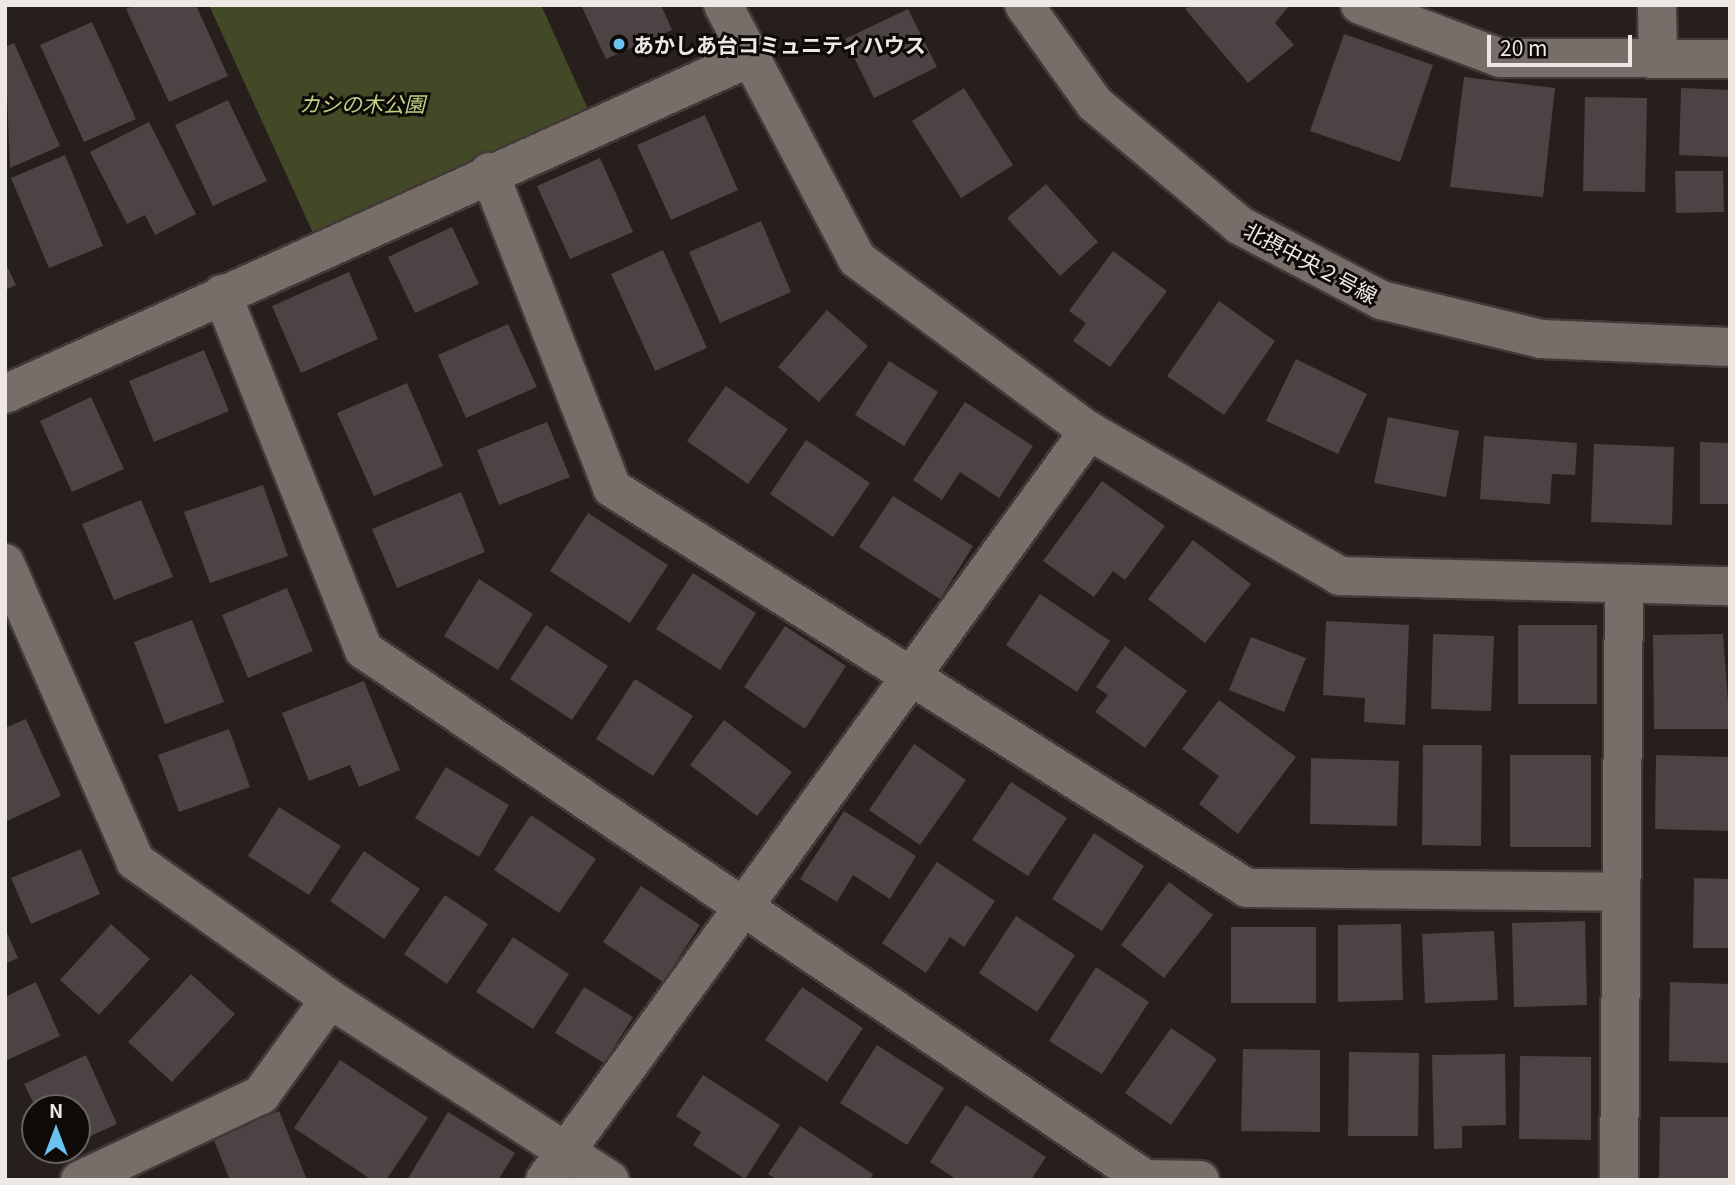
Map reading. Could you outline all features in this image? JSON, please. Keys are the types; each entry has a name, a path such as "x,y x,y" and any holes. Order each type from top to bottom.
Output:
{"street":[{"path":"723,5 747,60 857,258 1089,431 1339,576 1730,586"},
{"name":"北摂中央２号線","path":"1024,5 1095,104 1239,226 1381,300 1541,339 1730,346"},
{"path":"1657,5 1658,58"},
{"path":"1367,7 1500,58 1730,59"},
{"path":"5,394 489,172 747,60"},
{"path":"489,172 612,488 1247,888 1619,892"},
{"path":"222,294 364,650 1145,1179 1200,1180"},
{"path":"555,1165 1089,431"},
{"path":"5,563 135,861 330,999 555,1165 610,1180"},
{"path":"1619,1180 1619,892 1625,585"},
{"path":"80,1180 261,1095 330,999"}],"green space":[{"name":"カシの木公園","path":"209,5 541,5 588,109 313,233"}],"building":[{"path":"134,5 196,5 228,76 169,102 126,9"},
{"name":"あかしあ台コミュニティハウス","path":"581,5 661,5 672,30 606,59"},
{"path":"1190,5 1290,5 1275,23 1294,45 1248,83 1185,9"},
{"path":"908,9 937,67 874,98 845,39"},
{"path":"92,22 136,119 84,142 40,45"},
{"path":"1344,34 1433,65 1400,162 1310,131"},
{"path":"14,43 60,146 10,168 5,47"},
{"path":"1464,77 1555,88 1543,197 1450,187"},
{"path":"964,88 1013,165 961,198 912,121"},
{"path":"1681,88 1730,90 1730,157 1679,155"},
{"path":"1585,97 1647,98 1645,192 1583,191"},
{"path":"228,100 267,181 213,206 175,125"},
{"path":"705,115 738,190 671,220 637,145"},
{"path":"149,122 196,214 155,235 145,215 127,224 90,152"},
{"path":"65,155 103,246 49,268 11,178"},
{"path":"600,158 633,232 570,259 537,186"},
{"path":"1675,171 1723,171 1724,212 1676,213"},
{"path":"1046,184 1098,242 1060,276 1007,218"},
{"path":"761,221 791,292 720,323 689,252"},
{"path":"452,227 479,284 415,313 388,257"},
{"path":"663,250 707,348 655,371 611,274"},
{"path":"1113,251 1167,291 1110,367 1073,341 1086,323 1069,311"},
{"path":"5,262 16,285 5,290"},
{"path":"349,272 378,339 301,373 272,306"},
{"path":"1219,301 1275,341 1224,415 1167,376"},
{"path":"827,310 868,346 819,402 778,367"},
{"path":"508,324 537,387 466,418 438,355"},
{"path":"204,350 229,411 154,442 129,381"},
{"path":"1296,359 1367,394 1338,454 1266,421"},
{"path":"889,361 938,392 904,446 855,415"},
{"path":"407,383 443,466 374,496 337,413"},
{"path":"726,386 788,429 748,484 687,441"},
{"path":"91,397 124,469 72,492 40,421"},
{"path":"965,402 1033,446 999,498 960,472 942,500 913,480"},
{"path":"1388,417 1459,431 1446,497 1374,483"},
{"path":"547,422 570,477 499,505 477,450"},
{"path":"1484,436 1577,443 1575,475 1552,474 1550,504 1480,499"},
{"path":"806,440 870,483 833,537 770,494"},
{"path":"1700,442 1730,443 1730,504 1700,504"},
{"path":"1594,444 1674,447 1672,525 1591,522"},
{"path":"1102,481 1165,526 1125,580 1113,571 1094,597 1043,561"},
{"path":"263,485 288,556 210,583 184,512"},
{"path":"461,492 485,552 397,588 372,529"},
{"path":"893,496 973,546 940,599 859,547"},
{"path":"141,500 173,577 114,600 82,524"},
{"path":"588,513 668,565 630,623 550,571"},
{"path":"1193,540 1251,584 1205,643 1148,599"},
{"path":"693,573 756,613 720,670 656,629"},
{"path":"479,579 533,614 498,670 444,636"},
{"path":"287,588 313,651 248,678 222,615"},
{"path":"1040,594 1110,641 1077,692 1006,645"},
{"path":"192,620 224,702 165,724 134,642"},
{"path":"1326,621 1409,625 1405,725 1364,722 1365,698 1323,695"},
{"path":"546,625 608,666 572,720 510,679"},
{"path":"1518,625 1597,625 1597,704 1518,704"},
{"path":"785,626 846,666 805,729 744,687"},
{"path":"1433,634 1494,636 1491,711 1431,709"},
{"path":"1723,634 1730,729 1654,729 1653,635"},
{"path":"1251,637 1306,658 1284,712 1229,690"},
{"path":"1125,646 1187,691 1145,748 1095,712 1108,695 1096,687"},
{"path":"635,679 693,716 653,776 596,739"},
{"path":"364,681 400,770 359,787 350,765 309,781 282,713"},
{"path":"1219,700 1296,757 1238,834 1199,804 1219,776 1182,749"},
{"path":"26,719 61,796 5,822 5,728"},
{"path":"724,720 792,772 757,816 690,765"},
{"path":"229,729 250,787 179,812 158,755"},
{"path":"914,744 966,780 920,845 869,810"},
{"path":"1423,745 1482,745 1481,846 1422,845"},
{"path":"1510,755 1591,755 1591,847 1510,847"},
{"path":"1656,755 1730,757 1730,831 1655,829"},
{"path":"1311,758 1399,761 1397,826 1310,824"},
{"path":"446,767 509,805 479,857 415,818"},
{"path":"1011,782 1067,818 1028,876 972,840"},
{"path":"279,807 341,846 309,895 248,856"},
{"path":"844,811 916,856 890,899 853,875 837,902 800,879"},
{"path":"531,815 596,859 559,913 494,870"},
{"path":"1094,833 1144,866 1102,931 1052,899"},
{"path":"81,849 100,894 31,924 11,878"},
{"path":"364,851 420,889 384,939 330,901"},
{"path":"937,862 995,901 964,947 950,937 926,973 882,943"},
{"path":"1694,878 1730,879 1730,948 1693,948"},
{"path":"1169,882 1213,915 1164,978 1121,945"},
{"path":"641,886 700,925 663,982 603,942"},
{"path":"445,895 488,924 447,984 404,954"},
{"path":"1016,916 1075,955 1037,1012 979,973"},
{"path":"1585,921 1587,1005 1514,1007 1512,923"},
{"path":"111,924 150,959 99,1015 60,980"},
{"path":"1401,924 1403,1000 1338,1002 1338,925"},
{"path":"1231,927 1316,927 1316,1003 1231,1003"},
{"path":"5,928 18,958 5,964"},
{"path":"1494,931 1498,1000 1425,1003 1422,934"},
{"path":"513,937 569,974 533,1029 476,992"},
{"path":"1096,967 1149,1002 1102,1074 1049,1041"},
{"path":"191,974 235,1014 172,1082 128,1042"},
{"path":"36,982 60,1036 5,1061 5,997"},
{"path":"1670,982 1730,984 1730,1063 1669,1061"},
{"path":"584,987 633,1017 604,1063 555,1033"},
{"path":"802,987 863,1028 827,1082 765,1040"},
{"path":"1171,1028 1217,1059 1171,1125 1125,1093"},
{"path":"877,1045 944,1088 907,1145 840,1103"},
{"path":"1243,1049 1320,1050 1320,1132 1241,1131"},
{"path":"1349,1052 1419,1053 1418,1136 1348,1136"},
{"path":"1505,1054 1506,1125 1462,1126 1462,1148 1434,1149 1432,1055"},
{"path":"86,1055 117,1124 91,1136 91,1094 29,1094 24,1084"},
{"path":"1520,1056 1591,1057 1591,1140 1519,1139"},
{"path":"340,1060 428,1118 386,1180 372,1180 294,1128"},
{"path":"703,1075 780,1125 745,1179 693,1145 701,1132 676,1116"},
{"path":"966,1105 1046,1157 1031,1180 957,1180 930,1162"},
{"path":"279,1111 307,1180 230,1180 213,1138"},
{"path":"448,1112 515,1153 498,1180 407,1180"},
{"path":"1660,1117 1730,1117 1730,1180 1659,1180"},
{"path":"800,1126 873,1174 870,1180 778,1180 768,1174"}],"place":[{"name":"あかしあ台コミュニティハウス","path":"619,44"}]}
